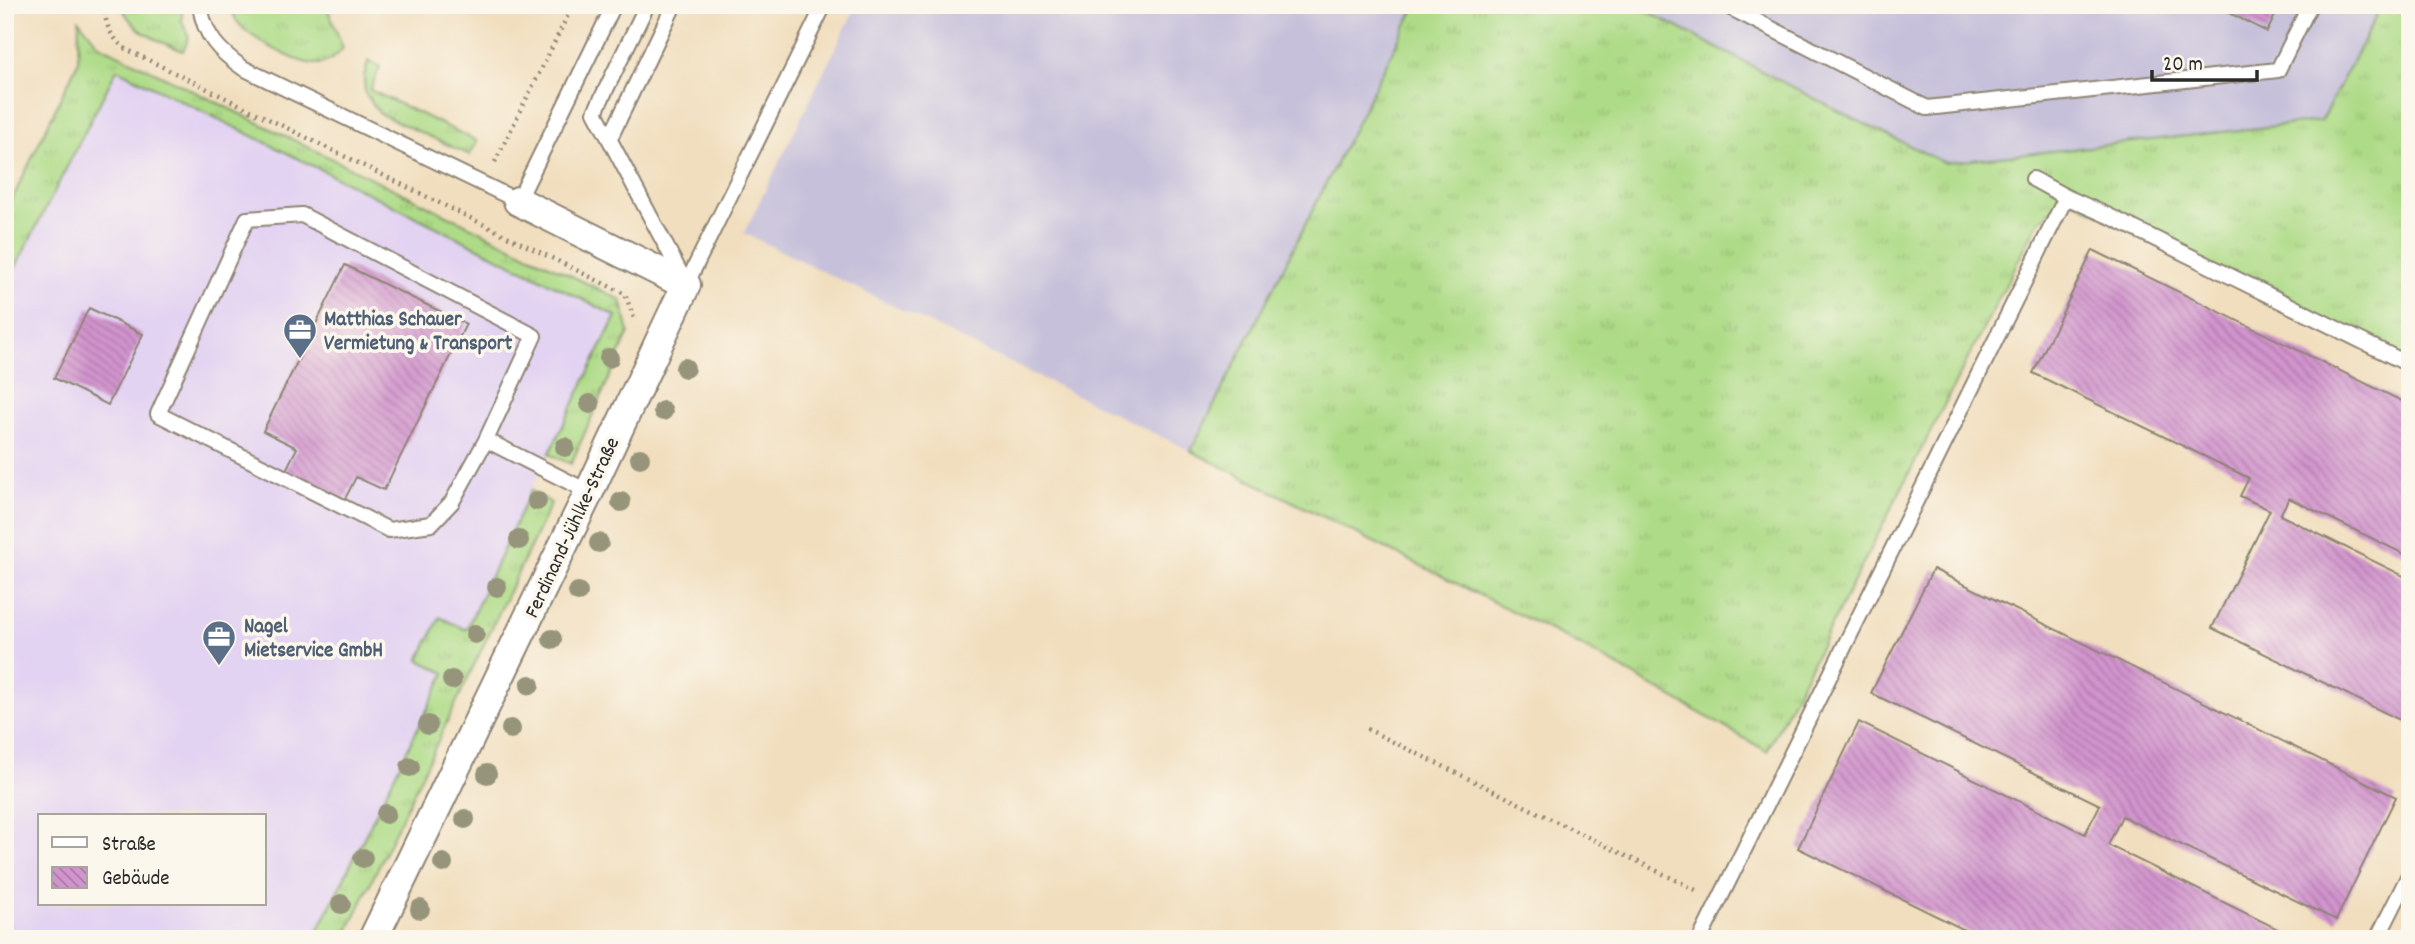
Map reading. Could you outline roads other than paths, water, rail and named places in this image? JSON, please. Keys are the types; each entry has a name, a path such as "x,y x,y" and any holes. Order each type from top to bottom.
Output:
{"street":[{"path":"518,201 687,285"},
{"name":"Ferdinand-Jühlke-Straße","path":"373,939 687,285"}],"lane":[{"path":"200,5 209,35 221,52 243,68 518,201 614,5"},
{"path":"647,5 595,112 687,285"},
{"path":"610,138 674,5"},
{"path":"687,285 824,5"},
{"path":"1725,5 1927,108 2278,70 2310,5"},
{"path":"2034,179 2410,365"},
{"path":"1700,939 2066,197"},
{"path":"302,215 534,336 486,440 452,502 431,524 389,530 158,414 247,219 302,215"},
{"path":"486,440 589,492"},
{"path":"2377,939 2410,873"}],"place":[{"name":"Matthias Schauer Vermietung & Transport","path":"300,360"},
{"name":"Nagel Mietservice GmbH","path":"219,667"}]}
